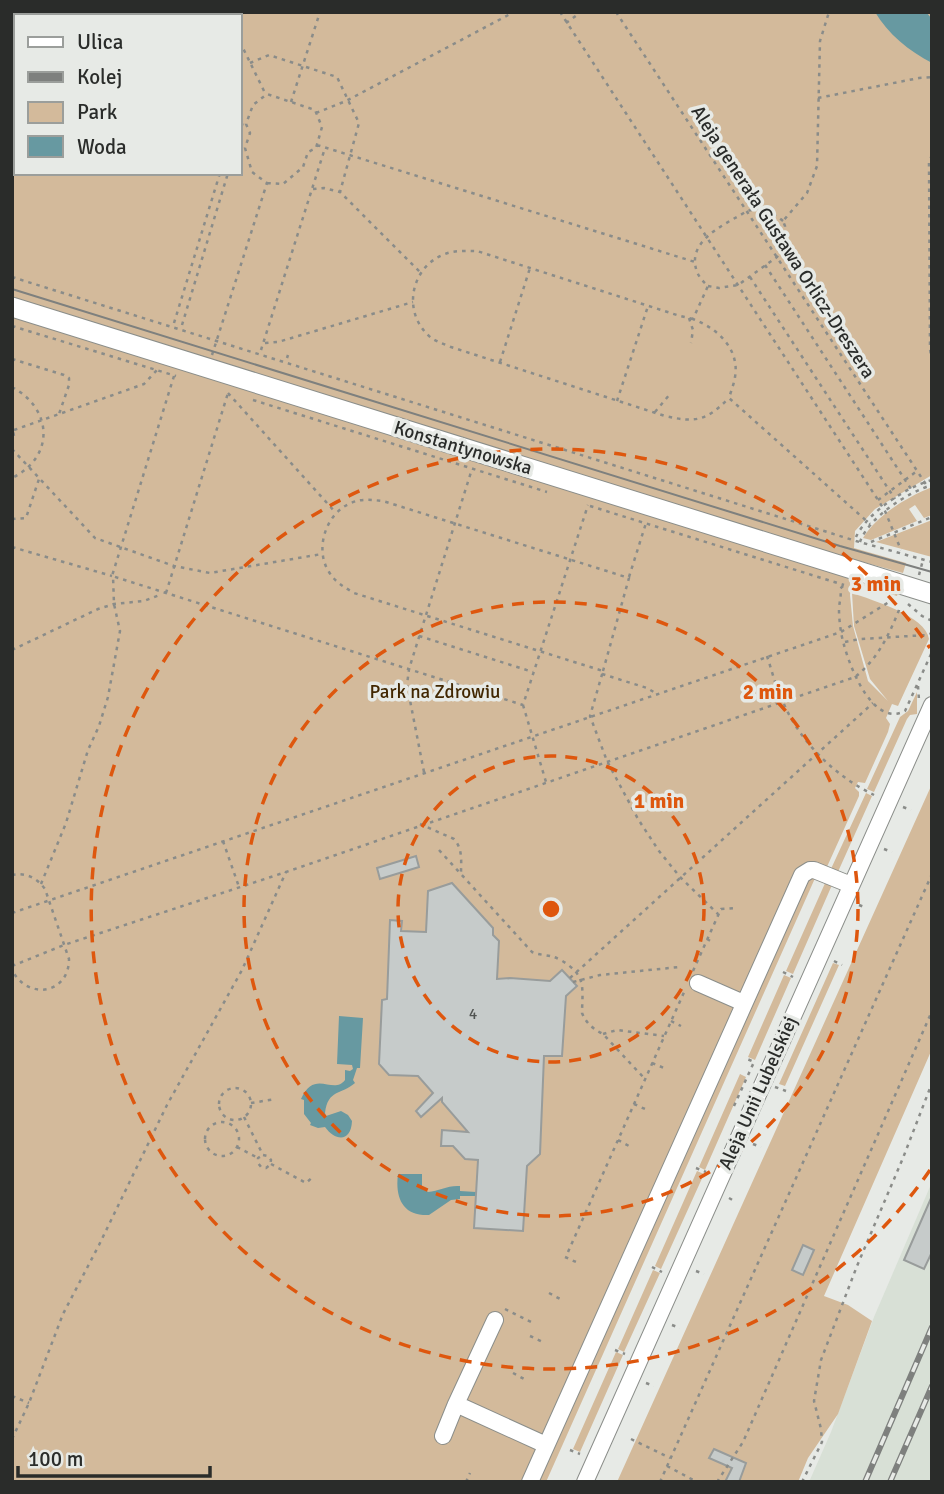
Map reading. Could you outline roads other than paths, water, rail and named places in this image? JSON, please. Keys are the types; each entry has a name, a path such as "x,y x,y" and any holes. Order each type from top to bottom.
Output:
{"main road":[{"name":"Konstantynowska","path":"12,307 916,593"}],"street":[{"name":"Aleja Unii Lubelskiej","path":"585,1482 932,705"},
{"path":"530,1482 802,875 814,870 851,885"},
{"path":"692,981 739,1001 746,1000"},
{"path":"443,1436 495,1320"},
{"path":"456,1404 546,1445"}],"water":[{"path":"875,12 926,12 932,19 932,63 900,41 886,28"},
{"path":"339,1016 363,1018 360,1068 357,1068 353,1080 355,1083 332,1096 325,1113 326,1116 341,1111 348,1115 352,1121 351,1128 342,1138 333,1135 325,1127 310,1125 304,1114 304,1100 301,1099 312,1085 340,1084 345,1080 345,1070 353,1069 352,1065 337,1064"},
{"path":"398,1174 422,1174 422,1187 428,1192 460,1186 460,1191 476,1192 476,1196 460,1196 460,1199 451,1200 429,1215 412,1212 402,1204 399,1197"}],"tram line":[{"path":"12,289 840,546 932,572"}],"railway":[{"path":"865,1482 932,1327"},
{"path":"890,1482 932,1386"}],"park label":[{"name":"Park na Zdrowiu","path":"435,692"}]}
